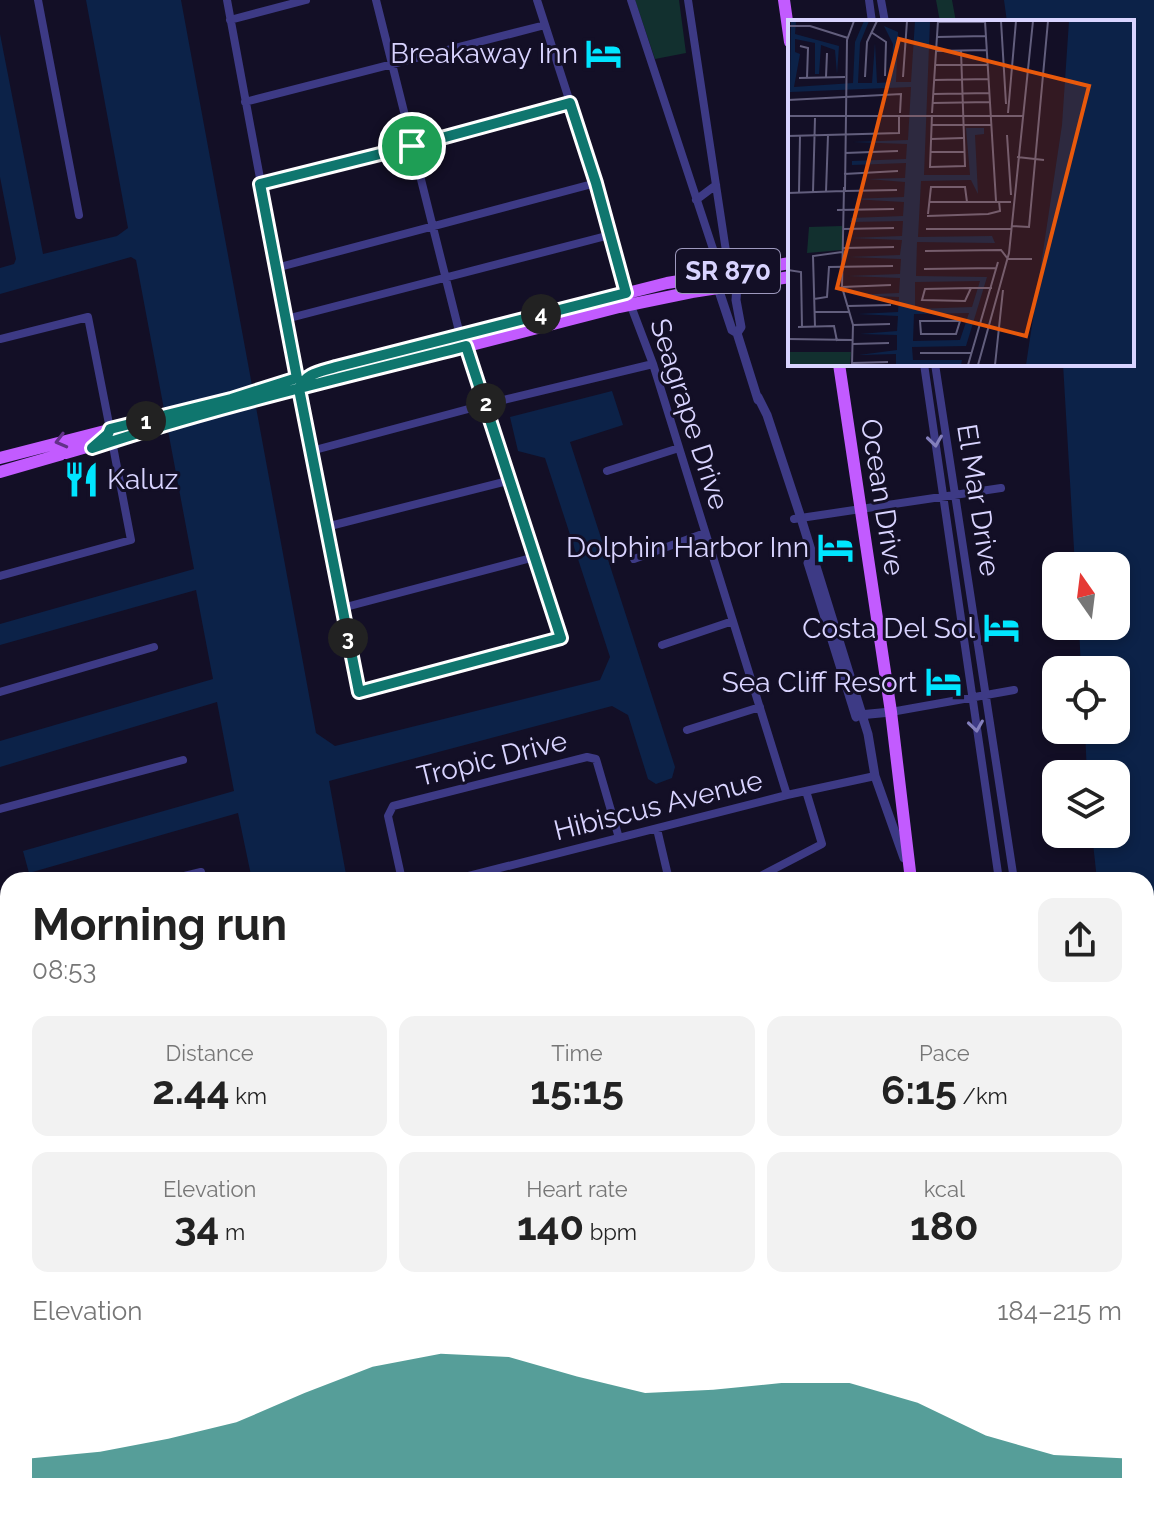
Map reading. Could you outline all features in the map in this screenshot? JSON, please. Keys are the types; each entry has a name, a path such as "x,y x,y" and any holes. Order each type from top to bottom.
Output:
{"main road":[{"path":"785,0 788,25"},
{"name":"SR 870","path":"0,458 111,435 302,381 629,299 722,272 788,263"},
{"path":"718,288 726,280 722,272"},
{"name":"SR 870","path":"629,299 788,277"},
{"name":"SR 870","path":"302,381 464,340"},
{"name":"Ocean Drive","path":"839,366 891,712 910,872"},
{"path":"0,472 92,448 108,434 111,435"}],"street":[{"path":"38,0 79,215"},
{"path":"227,0 359,692 561,638 445,278 376,0"},
{"path":"230,20 306,0"},
{"name":"Seagrape Drive","path":"537,0 787,795"},
{"path":"631,0 722,272"},
{"path":"688,0 726,245 722,272"},
{"path":"869,0 872,20"},
{"path":"881,0 885,20"},
{"path":"245,102 545,25"},
{"path":"260,184 570,103"},
{"path":"276,268 596,183"},
{"path":"698,203 716,185"},
{"path":"286,319 610,235"},
{"path":"713,250 726,245"},
{"path":"737,285 736,300 741,327 737,333"},
{"path":"718,288 758,397 859,715 875,776 909,872"},
{"path":"0,339 88,317 131,540 0,576"},
{"path":"311,451 653,364"},
{"name":"El Mar Drive","path":"924,366 998,872"},
{"name":"El Mar Drive","path":"935,366 1013,872"},
{"path":"607,471 679,448"},
{"path":"326,527 511,480"},
{"path":"797,519 1001,488"},
{"path":"797,519 857,697 859,715"},
{"path":"634,559 705,533"},
{"path":"342,608 535,557"},
{"path":"662,645 733,621"},
{"path":"0,692 154,647"},
{"path":"859,715 1014,690"},
{"path":"857,697 878,713"},
{"path":"687,730 760,707"},
{"name":"Tropic Drive","path":"400,872 388,816 393,806 587,757 596,759 619,838"},
{"path":"0,809 183,760"},
{"name":"Hibiscus Avenue","path":"485,872 787,795 875,776"},
{"path":"768,872 822,844 806,791"},
{"path":"657,829 667,872"}],"green space":[{"path":"635,0 679,0 686,53 655,59"},
{"path":"936,0 952,0 956,20 940,20"}],"water":[{"path":"86,0 181,0 316,733 335,746 600,680 610,657 545,458 518,451 510,417 612,391 623,425 570,442 675,767 672,778 656,784 648,779 628,715 612,706 329,781 346,872 250,872 238,813 29,872 23,851 234,791 217,702 0,767 0,741 213,679 196,590 0,645 0,624 194,569 136,260 131,257 0,294 0,268 14,264 16,259 0,177 0,34 43,254 117,236 128,228"},
{"path":"1004,0 1154,0 1154,872 1096,872 1094,848 1130,848 1130,760 1086,760 1086,744 1130,744 1130,656 1080,656 1080,640 1130,640 1130,552 1074,552 1063,366 1134,366 1134,20 1007,20"}],"place":[{"name":"Breakaway Inn","path":"604,53"},
{"name":"Kaluz","path":"81,479"},
{"name":"Dolphin Harbor Inn","path":"835,547"},
{"name":"Costa Del Sol","path":"1001,628"},
{"name":"Sea Cliff Resort","path":"943,682"}],"route":[{"path":"412,146 260,184 297,378 231,399 110,429 104,439 92,448 194,416 234,406 299,389 336,379 466,346 561,638 359,692 299,389 302,383 310,374 626,293 570,103 412,146"}]}
